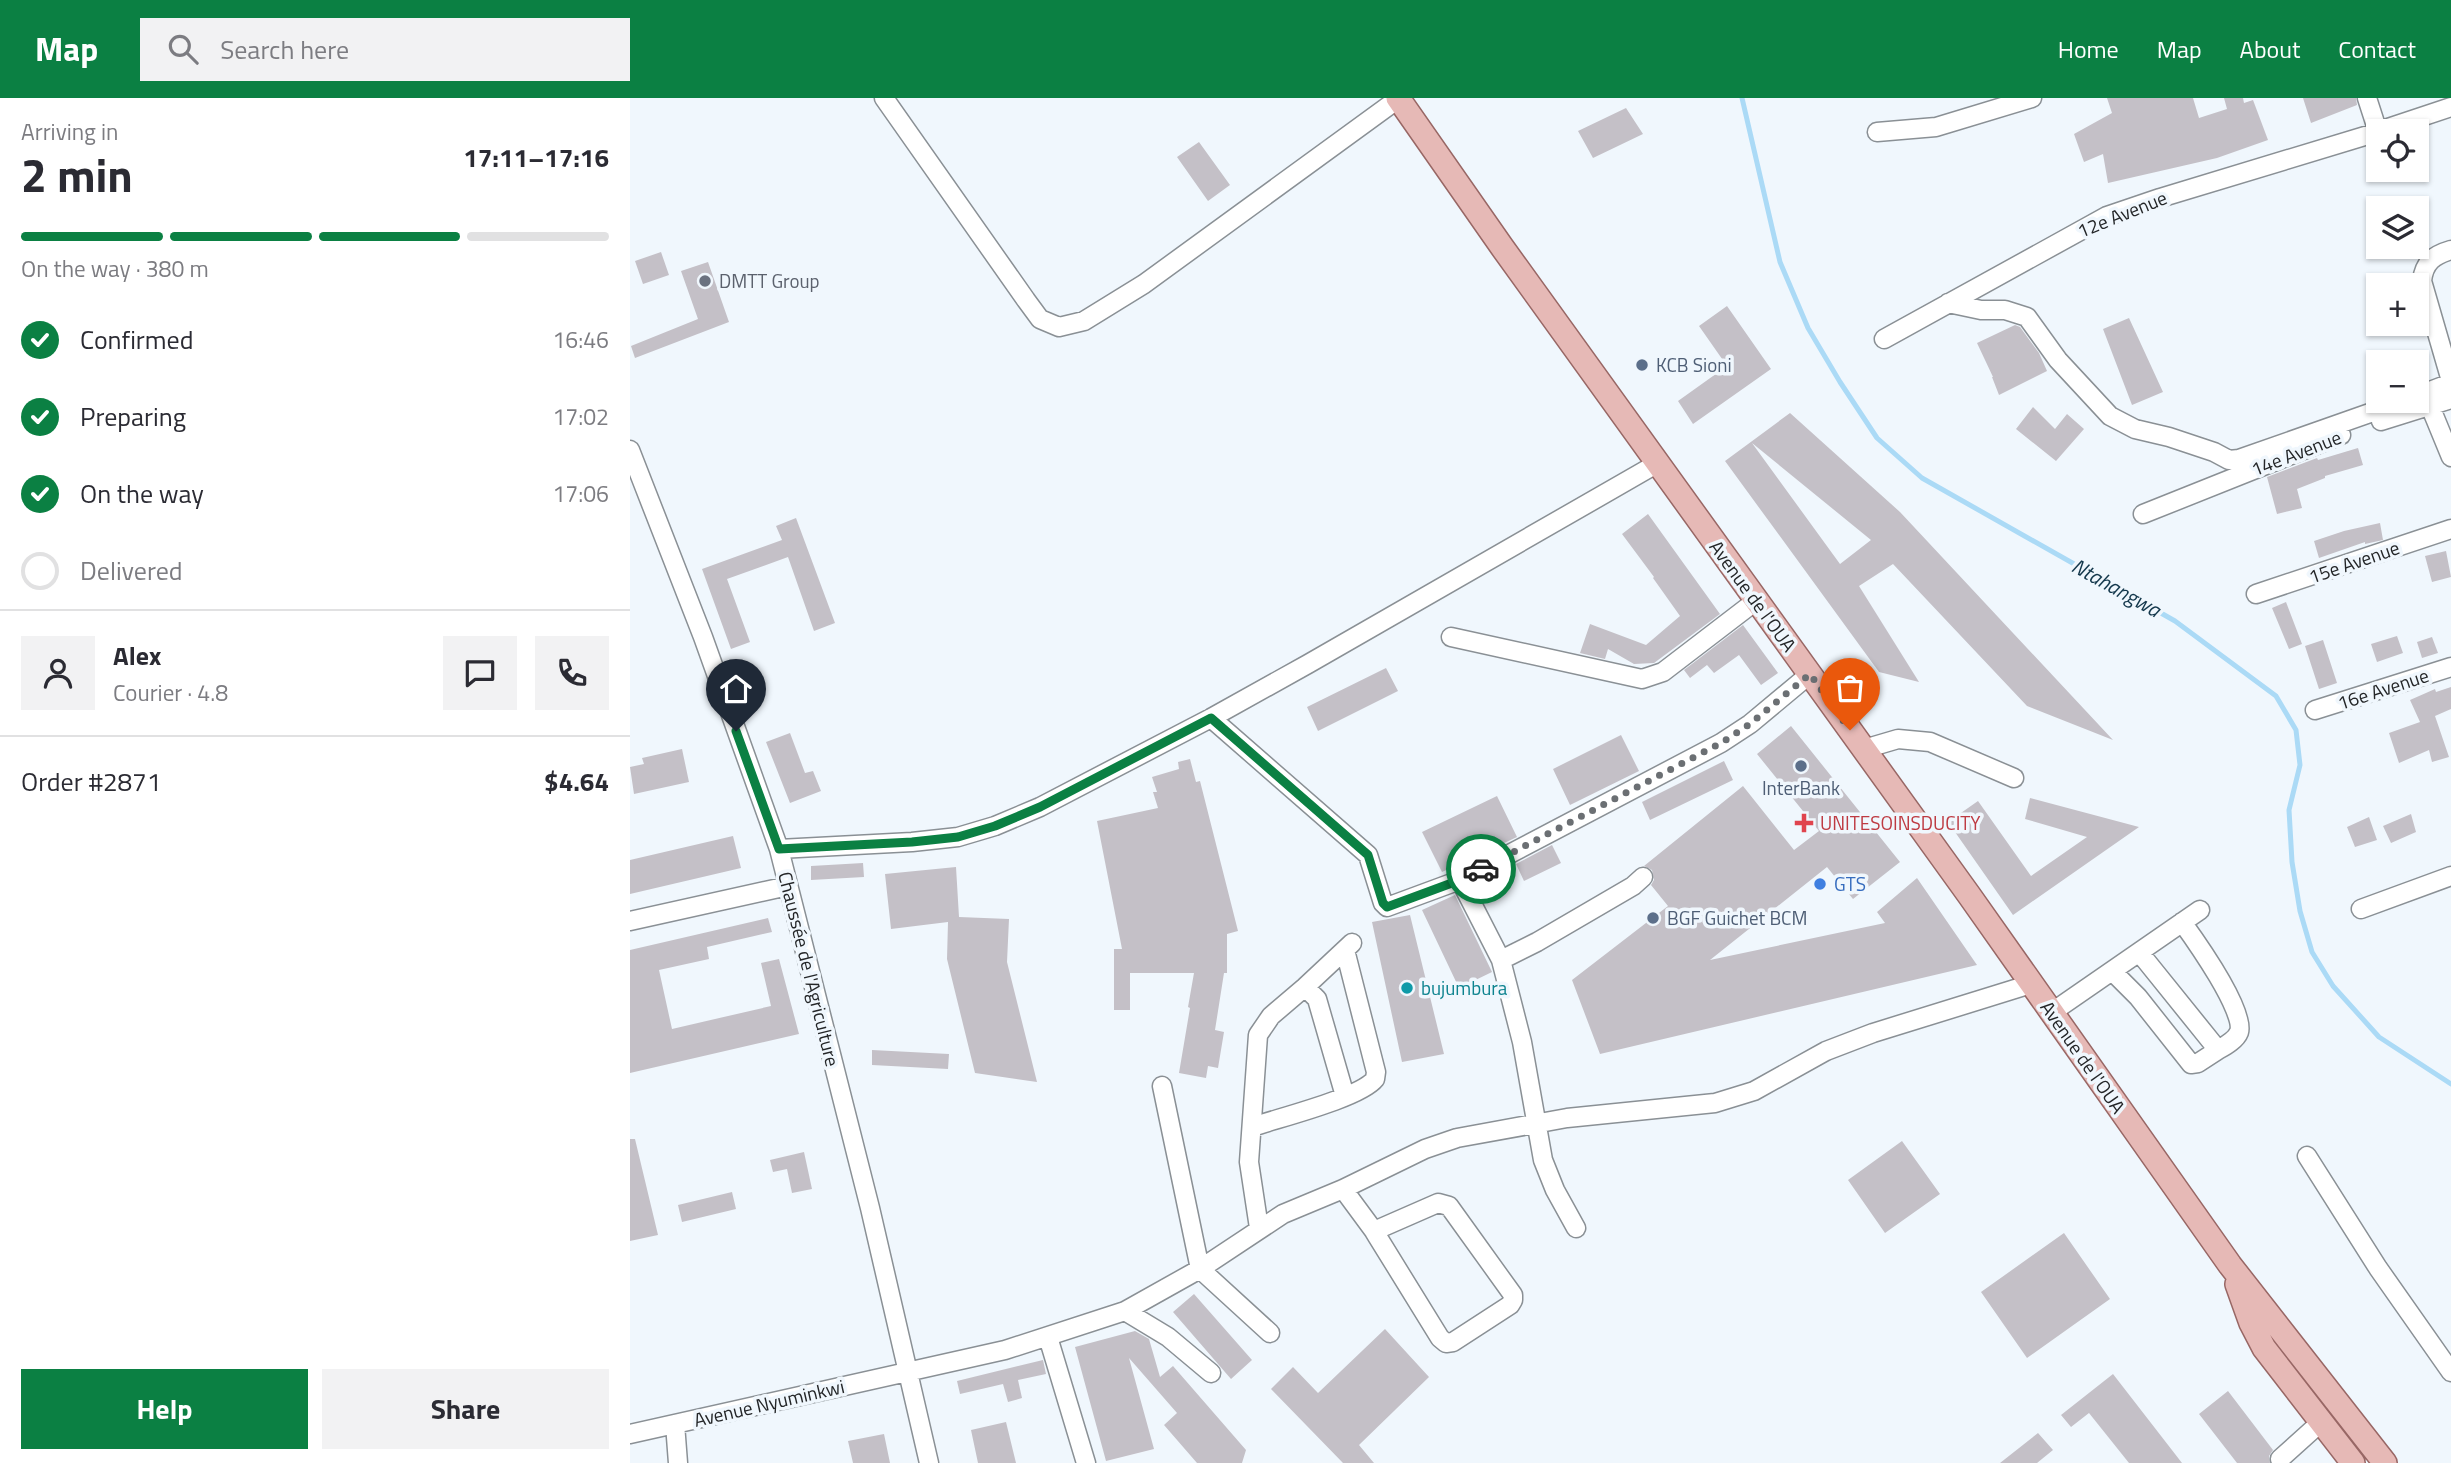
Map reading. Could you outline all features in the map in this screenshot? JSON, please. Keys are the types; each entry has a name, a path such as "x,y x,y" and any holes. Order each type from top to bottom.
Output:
{"main road":[{"name":"Avenue de l'OUA","path":"1398,99 1864,748 2230,1265 2385,1463"},
{"name":"Avenue de l'OUA","path":"2230,1265 2251,1323 2264,1348 2353,1463"},
{"path":"2320,1423 2338,1404"}],"street":[{"path":"884,98 1040,319 1059,327 1084,321 1144,284 1398,99"},
{"path":"1877,132 1936,127 2032,98"},
{"path":"2367,98 2374,119"},
{"name":"12e Avenue","path":"2414,119 2451,107"},
{"name":"12e Avenue","path":"1884,339 2107,216 2366,135"},
{"path":"2429,397 2451,382 2422,281 2423,271 2435,255 2451,250"},
{"path":"1948,303 1981,310 2005,310 2027,317 2058,360 2110,416 2135,429 2169,437 2214,452 2229,460 2239,459 2370,413"},
{"name":"14e Avenue","path":"2429,401 2451,399"},
{"name":"14e Avenue","path":"2143,514 2394,413"},
{"path":"2429,413 2451,457"},
{"name":"Chaussée de l'Agriculture","path":"630,450 703,637 779,849 870,1208 929,1463"},
{"path":"779,849 958,837 995,826 1040,807 1211,718 1658,463"},
{"name":"15e Avenue","path":"2256,594 2451,529"},
{"path":"1451,637 1642,679 1663,672 1757,600"},
{"name":"16e Avenue","path":"2315,710 2451,667"},
{"path":"1211,718 1368,855 1383,903 1387,907 1460,880 1721,743 1750,724 1810,674"},
{"path":"1864,748 1898,739 1930,743 2014,778"},
{"path":"2361,909 2451,876"},
{"path":"1501,960 1633,886 1643,877"},
{"path":"1460,880 1501,960 1522,1042 1543,1160 1555,1190 1576,1228"},
{"path":"630,921 788,886"},
{"path":"2051,1013 2200,910"},
{"path":"2112,971 2138,997 2191,1064 2199,1063 2218,1051 2239,1032 2239,1022 2232,1003 2206,955 2182,922"},
{"path":"1252,1127 1345,1096 1371,1084 1376,1072 1348,946 1271,1016 1258,1035 1249,1162 1259,1228"},
{"path":"2139,952 2218,1051"},
{"name":"Avenue Nyuminkwi","path":"630,1434 1005,1350 1048,1337 1125,1311 1200,1269 1283,1214 1343,1189 1425,1149 1457,1138 1567,1118 1715,1103 1754,1091 1826,1051 1873,1033 2031,984"},
{"path":"1305,987 1317,999 1345,1096"},
{"path":"1162,1086 1200,1269 1270,1333"},
{"path":"2307,1156 2378,1268 2451,1372"},
{"path":"1343,1189 1374,1231 1440,1338 1446,1343 1454,1342 1510,1305 1513,1300 1513,1295 1445,1203 1438,1203 1374,1231"},
{"path":"1125,1311 1168,1337 1211,1373"},
{"path":"1048,1337 1086,1463"},
{"path":"2280,1459 2320,1423"},
{"path":"675,1424 678,1463"}],"building":[{"path":"2107,98 2193,98 2199,118 2227,109 2224,98 2243,98 2244,103 2253,100 2268,140 2217,158 2108,183 2103,154 2084,162 2074,134 2112,113"},
{"path":"2303,98 2356,98 2357,105 2311,123"},
{"path":"1626,108 1643,134 1593,158 1578,131"},
{"path":"1199,142 1230,185 1208,201 1177,157"},
{"path":"661,252 669,275 643,284 635,261"},
{"path":"708,262 729,322 635,358 631,346 698,319 681,271"},
{"path":"1727,306 1771,369 1693,424 1678,401 1727,366 1699,326"},
{"path":"2129,318 2163,392 2132,405 2103,329"},
{"path":"2015,325 2020,327 2039,353 2047,371 1999,395 1977,343"},
{"path":"2033,407 2055,429 2067,414 2084,429 2056,461 2016,429"},
{"path":"1790,413 1900,512 2113,740 2027,706 1893,564 1859,586 1919,682 1879,672 1725,461","holes":["1752,443 1871,540 1840,564"]},
{"path":"2358,448 2363,465 2325,476 2297,489 2302,508 2277,514 2267,477 2317,458 2318,460"},
{"path":"1648,514 1720,614 1654,663 1634,664 1608,649 1605,659 1580,653 1590,624 1646,645 1680,616 1622,534"},
{"path":"796,518 835,623 814,631 788,557 727,579 750,642 731,649 702,569 782,540 776,526"},
{"path":"2380,523 2383,540 2365,542 2319,558 2314,541"},
{"path":"2446,551 2451,577 2432,582 2425,556"},
{"path":"2286,602 2302,644 2289,649 2272,608"},
{"path":"1743,625 1778,673 1761,685 1739,655 1714,673 1707,665 1690,678 1684,670"},
{"path":"2397,636 2403,653 2377,662 2371,644"},
{"path":"2432,637 2438,653 2422,658 2417,642"},
{"path":"2323,640 2337,683 2319,689 2305,646"},
{"path":"1386,668 1398,691 1318,731 1307,707"},
{"path":"2451,687 2451,709 2435,716 2449,757 2432,762 2429,750 2399,763 2389,733 2420,722 2410,700 2435,689 2436,692"},
{"path":"1791,726 1900,862 1853,899 1827,867 1710,960 1885,923 1877,912 1917,878 1977,965 1600,1054 1572,980 1668,906 1651,885 1654,880 1652,870 1644,866 1743,786 1794,850 1819,831 1757,754"},
{"path":"790,733 805,773 813,771 821,791 790,803 766,742"},
{"path":"1621,735 1639,771 1570,805 1553,769"},
{"path":"682,749 689,782 634,794 630,767 644,764 642,758"},
{"path":"1190,759 1196,782 1200,781 1238,931 1227,934 1227,973 1224,973 1215,1030 1224,1032 1218,1068 1208,1066 1206,1078 1179,1073 1194,973 1130,973 1130,1010 1114,1010 1114,949 1122,949 1097,821 1158,808 1152,777 1179,769 1178,762"},
{"path":"1724,761 1733,780 1650,820 1642,802"},
{"path":"1497,796 1517,837 1442,872 1422,832"},
{"path":"2030,798 2139,827 2013,915 1948,822 1978,801 2031,876 2087,837 2025,819"},
{"path":"2411,814 2416,832 2391,843 2383,826"},
{"path":"2369,817 2377,840 2355,847 2347,827"},
{"path":"733,836 741,868 630,894 630,860"},
{"path":"1552,845 1561,863 1524,881 1516,864"},
{"path":"863,863 864,877 811,880 811,866"},
{"path":"956,867 959,917 1009,919 1007,962 1037,1082 975,1073 947,959 948,922 891,929 885,874"},
{"path":"1455,895 1492,972 1459,988 1422,910"},
{"name":"bujumbura","path":"1410,915 1444,1054 1402,1062 1372,922"},
{"path":"768,918 772,932 707,947 709,959 659,970 672,1029 771,1006 761,963 779,959 799,1034 630,1073 630,950"},
{"path":"872,1050 949,1054 948,1069 872,1065"},
{"path":"630,1139 635,1139 658,1235 630,1241"},
{"path":"1902,1141 1940,1194 1885,1233 1848,1180"},
{"path":"804,1152 812,1189 792,1193 787,1169 773,1172 770,1160"},
{"path":"732,1192 736,1209 682,1222 678,1205"},
{"path":"2064,1233 2110,1299 2027,1358 1981,1292"},
{"path":"1194,1294 1252,1360 1231,1379 1173,1312"},
{"path":"1385,1329 1429,1377 1359,1445 1374,1463 1343,1463 1271,1389 1293,1367 1318,1393"},
{"path":"1135,1331 1149,1339 1160,1377 1173,1366 1246,1450 1242,1463 1197,1463 1164,1425 1177,1413 1129,1358 1154,1449 1106,1461 1075,1347"},
{"path":"1043,1360 1046,1374 1018,1380 1022,1398 1008,1402 1003,1384 960,1394 957,1381"},
{"path":"2113,1374 2182,1463 2129,1463 2089,1413 2071,1427 2061,1415"},
{"path":"2228,1391 2273,1450 2269,1456 2270,1463 2237,1463 2199,1414"},
{"path":"1006,1422 1016,1463 978,1463 971,1430"},
{"path":"2038,1433 2053,1450 2037,1463 2000,1463"},
{"path":"884,1434 890,1463 853,1463 848,1441"}],"waterway":[{"name":"Ntahangwa","path":"1742,98 1780,262 1808,328 1877,438 1922,478 2175,621 2276,696 2296,730 2300,765 2289,810 2292,862 2300,911 2312,952 2333,986 2379,1037 2451,1084"}],"way so far":[{"path":"1481,869 1721,743 1750,724 1810,674 1850,730"}],"place":[{"name":"DMTT Group","path":"705,281"},
{"name":"KCB Sioni","path":"1642,365"},
{"name":"InterBank","path":"1801,766"},
{"name":"UNITESOINSDUCITY","path":"1804,823"},
{"name":"GTS","path":"1820,884"},
{"name":"BGF Guichet BCM","path":"1653,918"},
{"name":"bujumbura","path":"1407,988"}],"route":[{"path":"736,731 779,849 912,842 958,837 995,826 1040,807 1211,718 1368,855 1383,903 1387,907 1460,880 1481,869"}]}
